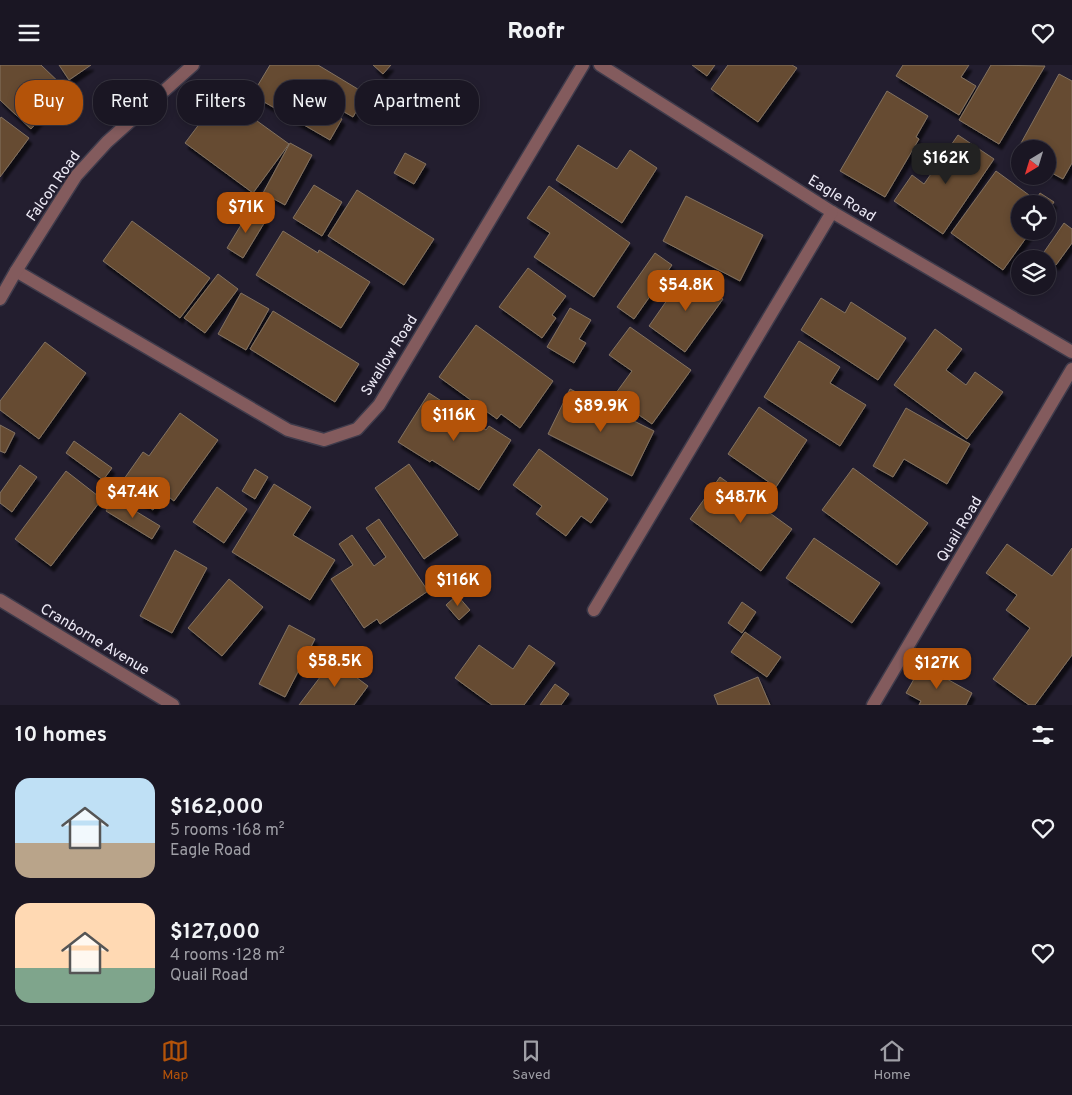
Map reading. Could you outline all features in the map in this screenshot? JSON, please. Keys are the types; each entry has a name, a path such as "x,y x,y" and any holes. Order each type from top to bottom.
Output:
{"street":[{"name":"Falcon Road","path":"0,299 76,176 107,142 194,65"},
{"name":"Swallow Road","path":"16,271 288,430 324,440 357,429 379,405 583,65"},
{"name":"Eagle Road","path":"600,65 832,212 1072,352"},
{"path":"594,610 832,212"},
{"name":"Quail Road","path":"873,705 1072,369"},
{"name":"Cranborne Avenue","path":"0,600 173,705"}],"building":[{"path":"0,65 41,65 57,80 15,80 15,114 0,100"},
{"path":"59,65 91,65 69,80"},
{"path":"270,65 318,65 343,80 274,80 274,108 264,102 264,80 261,80"},
{"path":"373,65 391,65 383,74"},
{"path":"692,65 715,65 707,76"},
{"path":"728,65 792,65 797,68 758,122 711,89"},
{"path":"903,65 969,65 961,77 976,86 959,115 896,76"},
{"path":"991,65 1045,66 999,144 959,120"},
{"path":"1059,74 1072,81 1072,163 1063,179 1056,175 1056,140 1023,140"},
{"path":"345,81 355,87 355,113 353,117 345,112"},
{"path":"887,91 928,116 916,137 919,139 885,197 840,171"},
{"path":"1,117 29,138 0,177 0,119"},
{"path":"27,125 35,125 31,129"},
{"path":"198,125 263,125 289,144 253,193 185,143"},
{"path":"304,125 339,125 330,140"},
{"path":"958,135 994,159 943,234 894,201 912,175 924,184"},
{"path":"290,143 312,155 285,205 263,193"},
{"path":"578,145 617,169 630,150 657,168 622,223 556,180"},
{"path":"405,153 426,164 414,184 394,173"},
{"path":"996,171 1011,182 1011,185 1015,185 1029,195 1011,195 1011,240 1025,240 1017,250 1011,250 1011,259 1003,270 951,233"},
{"path":"314,185 342,202 322,236 293,218"},
{"path":"549,186 630,243 594,297 534,257 550,233 527,218"},
{"path":"357,190 434,239 404,285 328,236"},
{"path":"686,196 763,235 740,281 663,241"},
{"path":"250,210 266,220 243,258 227,248"},
{"path":"132,221 210,278 180,318 103,261"},
{"path":"1064,223 1072,229 1072,243 1056,265 1056,250 1045,250 1052,240 1056,240 1056,235"},
{"path":"283,231 318,253 319,250 370,282 341,328 256,275"},
{"path":"655,253 672,265 634,319 617,307"},
{"path":"528,268 566,296 552,315 556,318 542,338 499,307"},
{"path":"686,273 723,299 685,352 649,326"},
{"path":"218,274 238,289 205,333 184,318"},
{"path":"241,293 269,309 246,350 218,334"},
{"path":"821,298 845,313 851,302 906,338 878,380 801,330"},
{"path":"570,308 591,320 579,339 586,343 574,363 547,347"},
{"path":"273,311 359,364 335,402 250,349"},
{"path":"476,325 553,381 520,428 501,414 497,419 439,377"},
{"path":"630,327 691,370 652,424 613,397 632,371 609,355"},
{"path":"935,329 962,349 946,370 966,385 975,372 1003,392 967,439 894,385"},
{"path":"799,341 840,367 830,383 866,405 840,446 764,397"},
{"path":"45,342 86,373 39,439 0,410 0,401"},
{"path":"570,389 654,431 632,476 548,434"},
{"path":"429,393 486,430 489,426 511,440 479,490 432,460 430,462 398,442"},
{"path":"759,407 807,440 776,487 728,454"},
{"path":"906,408 970,444 947,484 904,459 893,477 873,466"},
{"path":"180,413 218,440 174,501 165,494 153,510 119,486 143,452 149,456"},
{"path":"0,425 15,433 5,453 0,451"},
{"path":"74,441 112,468 103,480 66,453"},
{"path":"539,449 608,499 591,523 581,516 566,536 536,514 542,506 513,485"},
{"path":"409,464 458,535 424,559 375,488"},
{"path":"20,465 37,477 12,512 0,503 0,493"},
{"path":"853,468 928,523 897,565 822,510"},
{"path":"255,469 268,477 255,499 242,491"},
{"path":"66,471 102,499 51,566 15,539"},
{"path":"720,477 792,529 761,571 690,519"},
{"path":"274,484 311,507 293,535 335,560 310,600 232,552"},
{"path":"217,487 247,509 224,543 193,522"},
{"path":"114,498 160,526 152,539 106,511"},
{"path":"379,519 428,591 380,624 377,619 364,628 331,579 353,565 339,544 352,535 374,566 386,557 366,528"},
{"path":"814,538 880,583 852,623 786,578"},
{"path":"1007,544 1052,576 1072,548 1072,655 1035,705 1029,705 993,679 1030,628 1006,610 1017,595 986,573"},
{"path":"175,550 207,568 172,633 140,616"},
{"path":"229,579 263,607 222,656 188,628"},
{"path":"457,595 470,610 459,620 446,605"},
{"path":"742,602 756,612 742,633 728,623"},
{"path":"289,625 315,639 285,697 259,684"},
{"path":"745,632 781,657 767,677 731,652"},
{"path":"479,645 513,669 529,645 555,663 524,705 492,705 455,678"},
{"path":"333,660 368,686 354,705 299,705"},
{"path":"922,665 972,693 966,705 919,705 921,701 906,693"},
{"path":"758,677 770,705 718,705 714,695"},
{"path":"555,684 569,694 561,705 540,705"}]}
